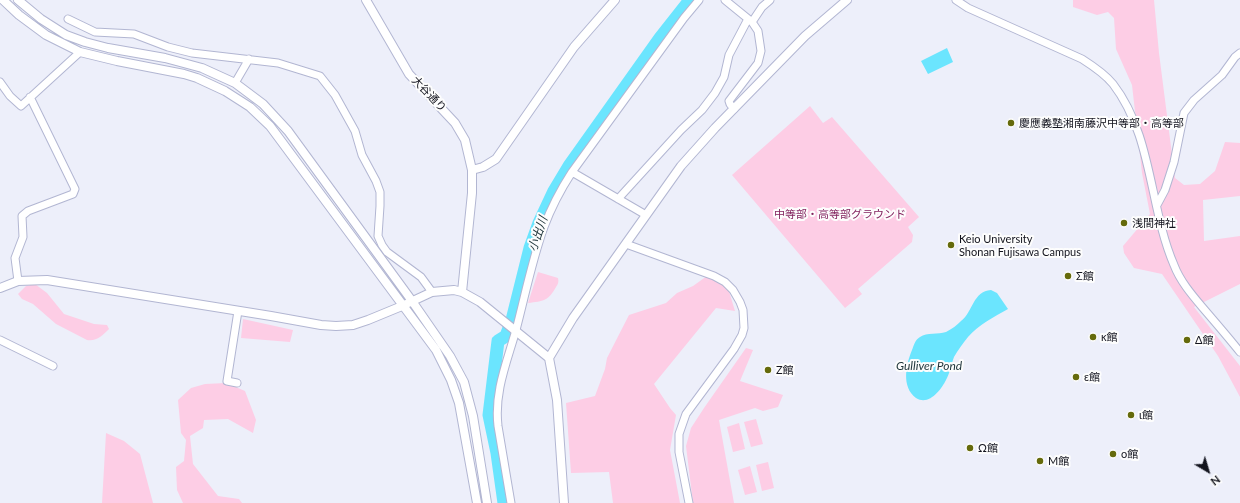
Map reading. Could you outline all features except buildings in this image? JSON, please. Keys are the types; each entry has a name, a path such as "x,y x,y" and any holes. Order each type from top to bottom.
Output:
{"street":[{"path":"3,0 19,15 46,35 80,52 184,74 213,84 250,106 270,126 436,350 451,380 459,403 477,503"},
{"path":"18,0 40,19 66,35 108,48 165,58 202,68 235,83 263,104 288,131 412,301 450,356 464,382 473,416 487,503"},
{"name":"大谷通り","path":"366,0 409,74 455,122 465,140 472,170 472,193 462,292"},
{"path":"472,170 483,167 496,159 574,47 615,0"},
{"path":"511,503 497,413 498,398 511,328 544,226 561,190 572,172 699,0"},
{"path":"725,0 750,20 758,31 761,51 758,63 729,101 734,109"},
{"path":"618,199 681,130 702,110 715,93 724,77 729,55 750,20 770,0"},
{"path":"549,358 573,318 682,166 734,109 805,36 847,0"},
{"path":"956,0 968,8 1082,59 1098,70 1112,84 1133,118 1142,146 1166,244 1174,267 1188,290 1240,352"},
{"path":"68,19 95,32 134,34 168,47 192,53 278,62 320,76 329,86 355,131 362,155 376,181 380,192 378,236 382,245 387,252 421,277 432,292"},
{"path":"0,82 10,96 21,106 80,52"},
{"path":"1157,205 1165,190 1174,162 1184,113 1194,100 1222,75 1235,57 1240,53"},
{"path":"235,83 249,59"},
{"path":"18,281 15,258 23,238 22,216 28,210 73,194 75,189 30,97"},
{"path":"572,172 646,215"},
{"path":"626,244 714,276 725,282 733,290 743,310 744,328 742,335 734,349 686,414 679,434 679,452 689,503"},
{"path":"0,288 18,281 47,280 321,325 336,326 353,325 368,320 432,292 454,290 462,292 480,302 549,358 557,400 564,503"},
{"path":"237,383 227,381 238,311"},
{"path":"0,340 53,366"}],"green space":[{"path":"1073,0 1154,0 1159,53 1175,178 1184,185 1200,184 1215,171 1225,142 1240,143 1240,196 1203,200 1204,241 1240,236 1240,284 1194,307 1240,366 1240,397 1218,356 1162,274 1134,268 1124,253 1123,246 1150,214 1142,173 1132,85 1116,49 1114,18 1108,12 1097,15 1073,7"},
{"name":"中等部・高等部グラウンド","path":"810,106 823,123 832,117 919,217 908,227 913,235 912,242 858,289 862,294 845,308 732,175"},
{"path":"538,272 558,278 558,283 553,292 545,300 528,303"},
{"path":"707,276 728,288 735,311 716,308 654,384 676,415 670,450 680,503 613,503 609,472 571,473 566,403 595,396 605,369 607,358 629,315 666,303 677,293 693,286"},
{"path":"35,284 47,293 64,314 94,324 107,325 109,329 99,338 87,340 56,324 33,304 22,299 18,294 26,286"},
{"path":"243,319 293,330 290,342 241,338"},
{"path":"746,348 753,350 740,381 783,395 778,407 763,411 755,408 719,420 734,503 693,503 686,446 691,428"},
{"path":"226,383 245,391 256,420 253,433 228,419 204,420 203,428 190,436 193,464 218,496 239,499 242,503 183,503 177,490 176,467 184,461 186,440 181,433 178,400 191,388 205,384"},
{"path":"756,419 763,444 751,447 744,422"},
{"path":"739,423 745,449 733,452 727,427"},
{"path":"106,433 124,441 140,454 153,503 102,503"},
{"path":"768,462 774,488 762,491 756,465"},
{"path":"750,466 757,492 745,495 738,470"}],"water":[{"path":"947,48 953,62 928,74 921,61"},
{"name":"Gulliver Pond","path":"991,290 997,293 1008,309 981,325 968,337 954,357 944,384 934,396 925,400 916,398 908,388 906,375 908,362 918,338 923,335 946,332 965,317 980,294"}],"waterway":[{"name":"小出川","path":"504,503 497,453 489,415 498,341 506,336 512,320 530,248 539,223 554,191 569,166 660,38 690,0"}],"place":[{"name":"慶應義塾湘南藤沢中等部・高等部","path":"1011,123"},
{"name":"浅間神社","path":"1124,223"},
{"name":"Keio University Shonan Fujisawa Campus","path":"951,245"},
{"name":"Σ館","path":"1068,276"},
{"name":"κ館","path":"1093,337"},
{"name":"Δ館","path":"1187,340"},
{"name":"Ζ館","path":"768,370"},
{"name":"ε館","path":"1076,377"},
{"name":"ι館","path":"1131,415"},
{"name":"Ω館","path":"970,448"},
{"name":"ο館","path":"1113,454"},
{"name":"Μ館","path":"1040,461"}]}
